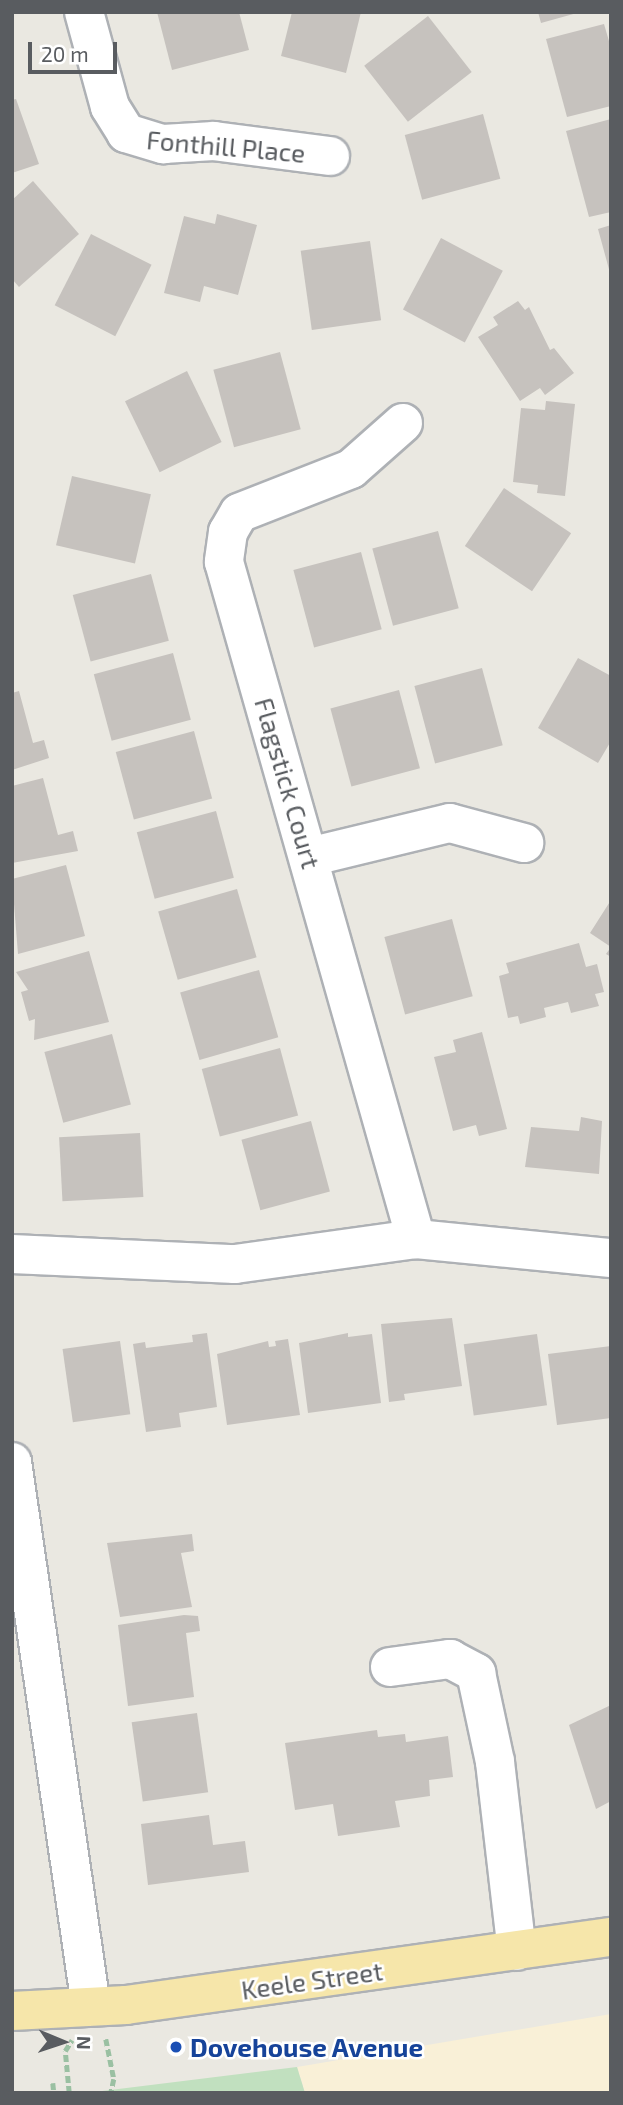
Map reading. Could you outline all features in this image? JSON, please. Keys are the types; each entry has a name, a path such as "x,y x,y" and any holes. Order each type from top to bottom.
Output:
{"main road":[{"name":"Keele Street","path":"12,2011 126,2006 611,1937"}],"street":[{"name":"Fonthill Place","path":"84,12 110,107 127,133 163,144 214,141 330,156"},
{"name":"Flagstick Court","path":"403,422 351,469 239,513 228,532 223,562 416,1239"},
{"path":"309,857 450,823 524,844"},
{"path":"12,1254 235,1264 416,1239 611,1258"},
{"path":"12,1462 91,2006"},
{"path":"390,1667 450,1659 476,1673 495,1762 517,1951"}],"path":[{"path":"69,2093 65,2051 91,2006"},
{"path":"111,2093 114,2080"},
{"path":"53,2083 54,2093"}],"shaded area":[{"path":"611,2014 611,2093 305,2093 297,2067"}],"green space":[{"path":"297,2067 305,2093 86,2093"}],"building":[{"path":"157,12 239,12 249,50 172,70"},
{"path":"292,12 361,12 346,73 281,56"},
{"path":"538,12 577,12 577,13 541,23"},
{"path":"428,16 472,72 408,122 364,66"},
{"path":"604,24 611,48 611,106 567,117 546,39"},
{"path":"16,99 39,164 12,173 12,100"},
{"path":"483,114 500,179 422,200 405,135"},
{"path":"611,119 611,212 589,217 566,131"},
{"path":"33,181 79,234 19,287 12,279 12,200"},
{"path":"217,214 257,225 238,295 204,286 200,302 164,293 184,216 215,224"},
{"path":"611,225 611,273 610,273 598,229"},
{"path":"91,234 152,265 115,336 55,305"},
{"path":"441,238 503,271 465,342 403,310"},
{"path":"370,241 381,320 312,330 301,251"},
{"path":"518,301 525,310 529,307 550,350 554,348 574,373 545,395 540,388 520,401 478,337 498,325 493,317"},
{"path":"280,352 301,429 234,447 213,370"},
{"path":"187,371 222,442 160,472 125,401"},
{"path":"546,401 575,404 565,496 537,493 538,485 513,482 521,408 545,410"},
{"path":"72,476 151,494 135,563 56,545"},
{"path":"504,488 571,533 532,591 465,546"},
{"path":"438,531 459,608 393,626 372,549"},
{"path":"361,552 382,629 314,647 293,570"},
{"path":"151,574 169,641 91,662 73,595"},
{"path":"173,653 191,720 112,741 94,674"},
{"path":"578,658 611,676 611,741 598,763 538,728"},
{"path":"482,668 503,745 435,763 414,686"},
{"path":"399,690 420,768 351,787 330,708"},
{"path":"19,691 33,743 44,740 49,758 12,770 12,693"},
{"path":"194,731 212,799 134,820 116,752"},
{"path":"43,778 58,835 73,831 78,851 12,863 12,786"},
{"path":"216,811 234,878 155,899 137,832"},
{"path":"66,865 85,936 18,954 12,879"},
{"path":"237,889 257,957 178,980 158,912"},
{"path":"611,900 611,947 590,933"},
{"path":"452,919 473,996 405,1014 384,937"},
{"path":"579,943 586,967 597,964 604,992 595,994 599,1006 571,1013 568,1002 544,1008 546,1017 520,1024 518,1016 508,1018 499,976 509,973 506,963"},
{"path":"89,951 109,1022 34,1040 35,1019 29,1021 21,992 28,990 16,972"},
{"path":"259,970 278,1037 199,1060 180,993"},
{"path":"482,1032 507,1129 479,1136 476,1125 453,1131 434,1057 456,1052 453,1040"},
{"path":"112,1034 131,1105 63,1123 44,1052"},
{"path":"280,1048 298,1116 220,1137 202,1069"},
{"path":"581,1117 602,1121 599,1174 525,1167 531,1127 579,1131"},
{"path":"311,1121 330,1192 260,1210 241,1140"},
{"path":"140,1133 143,1197 62,1201 59,1137"},
{"path":"452,1318 462,1386 404,1394 405,1400 389,1402 381,1324"},
{"path":"207,1333 217,1407 179,1413 181,1427 146,1432 133,1344 145,1342 146,1348 193,1342 192,1335"},
{"path":"348,1333 348,1337 372,1334 381,1403 308,1413 299,1343"},
{"path":"537,1334 547,1405 474,1416 464,1344"},
{"path":"288,1339 300,1415 227,1425 217,1354 268,1341 269,1347 276,1346 275,1341"},
{"path":"120,1341 130,1414 73,1422 63,1349"},
{"path":"611,1346 611,1418 557,1425 548,1354"},
{"path":"192,1534 194,1551 181,1553 192,1607 120,1617 107,1543"},
{"path":"184,1615 198,1616 200,1631 186,1633 194,1697 128,1706 118,1625"},
{"path":"611,1705 611,1801 596,1809 569,1725"},
{"path":"197,1713 208,1792 143,1801 132,1722"},
{"path":"377,1730 378,1737 405,1734 406,1742 448,1736 453,1777 429,1780 430,1796 395,1801 400,1827 338,1836 333,1804 295,1810 285,1743"},
{"path":"209,1815 213,1845 245,1841 249,1872 148,1885 141,1824"}],"place":[{"name":"Dovehouse Avenue","path":"176,2047"}]}
